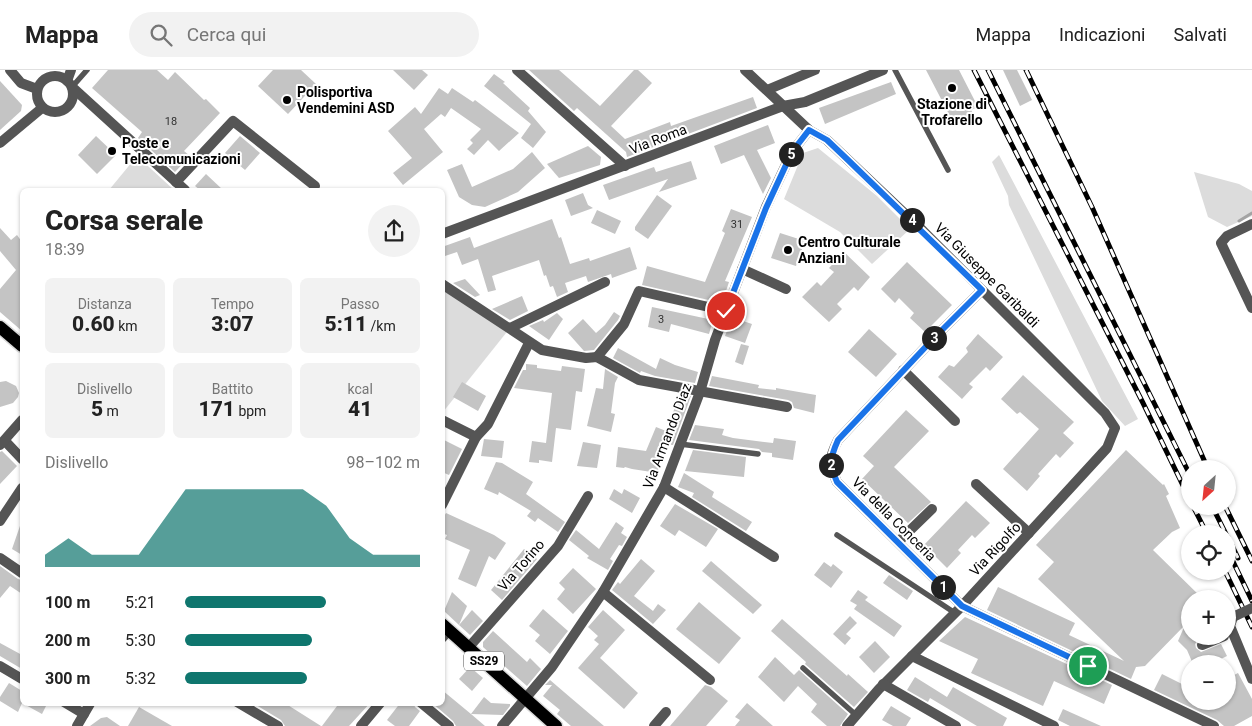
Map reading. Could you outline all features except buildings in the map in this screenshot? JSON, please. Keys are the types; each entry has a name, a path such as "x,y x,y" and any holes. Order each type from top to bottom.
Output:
{"main road":[{"path":"0,327 20,344"},
{"name":"SS29","path":"445,631 469,647 556,726"}],"street":[{"path":"10,70 21,83 37,88"},
{"path":"71,70 69,84 73,97 69,106 64,110 53,112 42,108 37,99 37,88 40,83 50,76 62,77 69,84 183,188"},
{"path":"517,70 625,166"},
{"name":"Via Giuseppe Garibaldi","path":"745,70 809,130 827,140 848,160 1106,413 1115,428"},
{"path":"767,90 815,70"},
{"name":"Via Roma","path":"445,233 783,106 805,102 883,70"},
{"path":"69,106 81,105 98,110"},
{"path":"0,143 42,108"},
{"path":"176,182 233,121 315,186"},
{"name":"Via Armando Diaz","path":"502,726 552,667 603,592 664,487 700,392 715,340 766,208 792,152 809,130"},
{"path":"1252,224 1228,236 1221,243 1252,308"},
{"path":"742,269 786,289"},
{"path":"510,328 605,282"},
{"path":"445,286 542,350 586,358 597,357 639,380 787,407"},
{"name":"Via della Conceria","path":"982,290 903,370 838,440 831,456 832,470 837,482 898,542 958,609 1214,726"},
{"path":"597,357 624,324 639,291 726,311"},
{"path":"445,499 476,437 488,424 529,343"},
{"path":"903,370 955,421"},
{"path":"20,422 3,443 20,457"},
{"path":"445,422 476,437"},
{"name":"Via Rigolfo","path":"846,726 883,684 958,609 1107,448 1115,428"},
{"path":"976,484 1029,533"},
{"path":"664,487 774,557"},
{"path":"1,519 20,491"},
{"name":"Via Torino","path":"469,647 558,546 588,496"},
{"path":"898,542 932,509"},
{"path":"0,558 20,572"},
{"path":"603,592 710,680"},
{"path":"1236,616 1252,608"},
{"path":"1233,645 1252,679"},
{"path":"912,656 1054,726"},
{"path":"0,666 20,678"},
{"path":"883,684 956,726"},
{"path":"71,706 84,714"},
{"path":"77,726 89,706"},
{"path":"244,706 278,726"},
{"path":"361,726 378,706"},
{"path":"425,706 449,726"},
{"path":"654,726 666,712"}],"lane":[{"path":"69,84 87,70"},
{"path":"895,70 948,170"},
{"path":"680,444 758,454"},
{"path":"837,535 958,609"},
{"path":"802,668 856,715"}],"shaded area":[{"path":"818,148 877,196 910,229 872,264 840,232 784,199 803,153"},
{"path":"999,155 1138,419 1125,426 1102,401 1009,205 1008,196 992,162"},
{"path":"137,156 172,188 111,188"},
{"path":"1194,172 1239,184 1252,191 1252,216 1227,227 1208,217"},
{"path":"445,292 510,328 445,409"}],"waterway":[{"path":"1239,221 1252,213"}],"railway":[{"path":"974,70 1181,481"},
{"path":"988,70 1183,460"},
{"path":"1026,70 1092,207 1204,460"},
{"path":"1198,515 1202,525"},
{"path":"1216,515 1222,525"},
{"path":"1229,515 1252,561"},
{"path":"1236,554 1238,558"},
{"path":"1236,568 1252,601"},
{"path":"1229,580 1252,627"}],"place":[{"name":"Stazione di Trofarello","path":"952,88"},
{"name":"Polisportiva Vendemini ASD","path":"287,100"},
{"name":"Poste e Telecomunicazioni","path":"112,151"},
{"name":"Centro Culturale Anziani","path":"788,250"}],"route":[{"path":"726,311 766,208 792,152 809,130 827,140 982,290 838,440 831,456 832,470 837,482 962,606 1088,666"}]}
